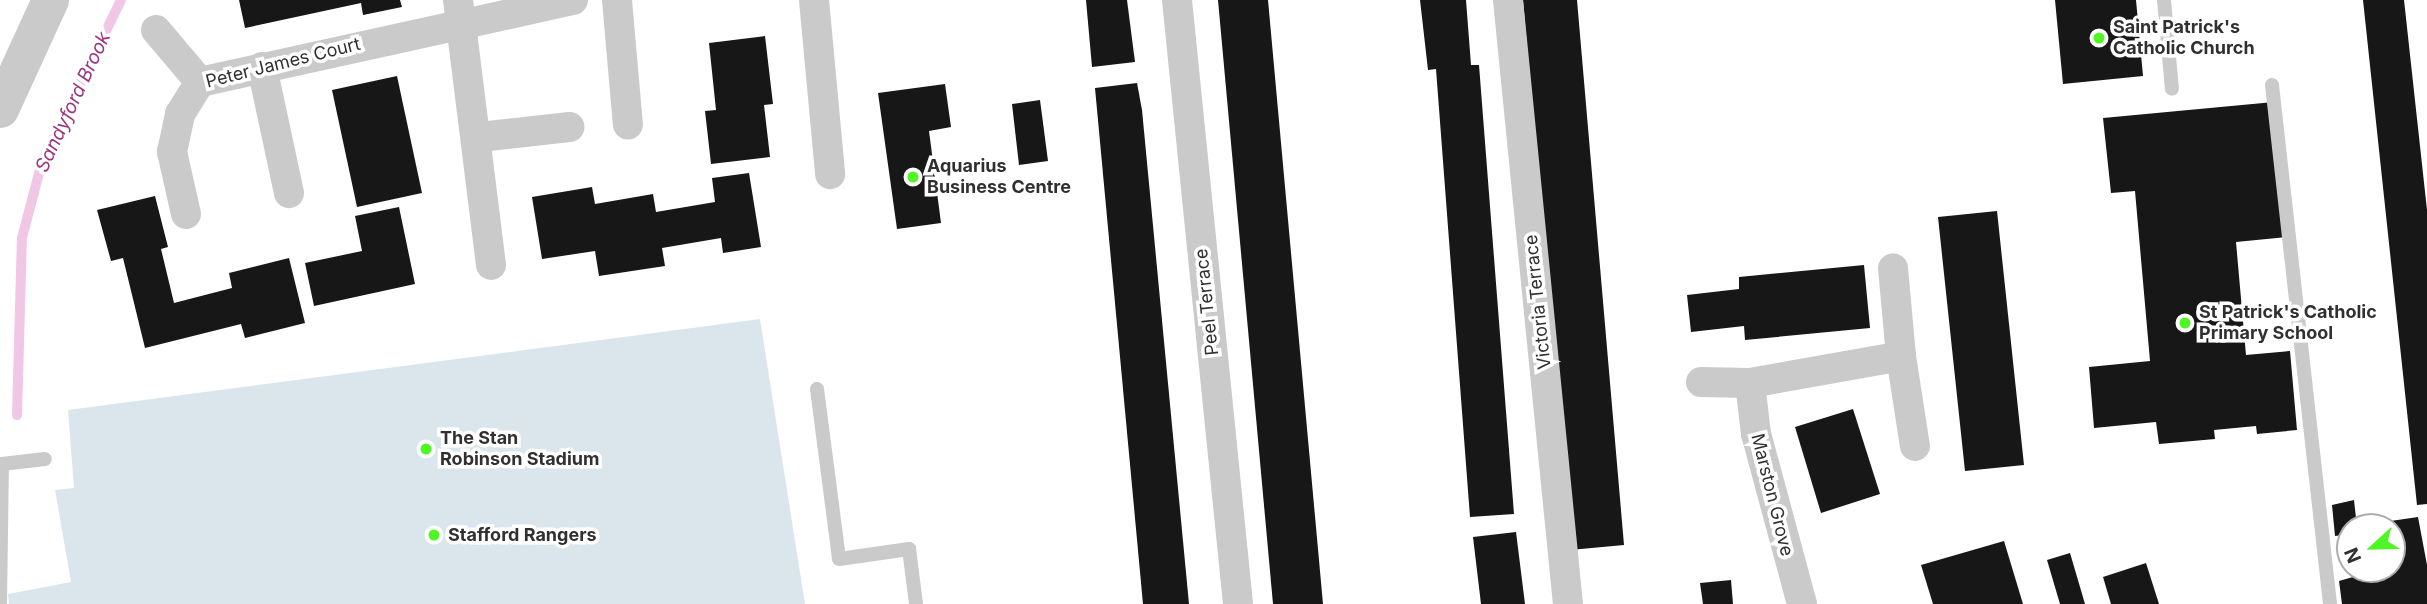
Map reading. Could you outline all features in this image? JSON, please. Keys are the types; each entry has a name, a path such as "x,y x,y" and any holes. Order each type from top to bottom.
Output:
{"street":[{"path":"0,109 50,0"},
{"name":"Peter James Court","path":"186,215 172,152 180,114 200,82 460,11 573,0"},
{"path":"617,0 628,125"},
{"path":"814,0 830,174"},
{"name":"Peel Terrace","path":"1177,0 1238,604"},
{"name":"Victoria Terrace","path":"1508,0 1568,604"},
{"path":"460,11 479,137 491,265"},
{"path":"156,30 200,82"},
{"path":"262,67 289,193"},
{"path":"479,137 569,127"},
{"path":"1893,268 1901,356 1915,446"},
{"path":"1701,382 1750,383 1901,356"},
{"name":"Marston Grove","path":"1750,383 1756,433 1802,604"}],"lane":[{"path":"2164,0 2172,89"},
{"path":"2272,85 2330,604"},
{"path":"817,389 839,558 909,549 916,604"},
{"path":"0,604 2,464 45,458"}],"shaded area":[{"name":"The Stan Robinson Stadium","path":"760,319 805,604 9,604 8,594 71,582 55,490 74,488 68,410"}],"building":[{"path":"239,0 400,0 402,7 363,15 361,3 245,28"},
{"path":"1086,0 1127,0 1135,62 1092,67"},
{"path":"1218,0 1268,0 1323,604 1273,604"},
{"path":"1420,0 1466,0 1471,65 1479,65 1514,514 1470,517 1436,69 1428,70"},
{"path":"1523,0 1577,0 1624,545 1570,550"},
{"name":"Saint Patrick's Catholic Church","path":"2055,0 2136,0 2143,76 2063,84"},
{"path":"2363,0 2404,0 2427,210 2427,504 2417,505"},
{"path":"765,36 773,104 764,105 770,157 711,164 705,111 716,110 709,43"},
{"path":"397,76 422,193 357,207 332,90"},
{"path":"1137,83 1142,110 1189,604 1143,604 1095,88"},
{"name":"Aquarius Business Centre","path":"945,84 951,127 929,131 941,223 897,229 878,93"},
{"path":"1040,100 1048,161 1019,165 1012,104"},
{"path":"2274,102 2287,237 2236,242 2246,355 2290,351 2297,430 2257,434 2256,426 2214,430 2215,439 2159,444 2156,422 2094,428 2089,367 2150,361 2135,191 2111,193 2103,118"},
{"path":"749,173 761,247 723,253 721,238 662,248 665,266 599,276 595,251 542,259 532,197 592,187 595,204 653,194 656,212 715,202 712,178"},
{"path":"155,196 168,247 161,249 174,303 232,288 229,273 289,258 305,323 245,338 241,324 145,348 123,258 111,261 97,210"},
{"path":"399,207 415,284 314,306 305,263 362,251 355,216"},
{"path":"1997,211 2024,465 1965,471 1938,217"},
{"path":"1864,265 1870,328 1745,340 1744,326 1691,332 1687,295 1739,289 1739,277"},
{"path":"1853,409 1880,494 1821,513 1795,427"},
{"path":"2354,500 2355,513 2336,513 2335,536 2332,505"},
{"path":"2418,517 2427,565 2427,604 2342,604 2339,583 2406,583 2406,519"},
{"path":"1516,532 1525,604 1481,604 1473,537"},
{"path":"2004,541 2023,604 1933,604 1921,565"},
{"path":"2070,553 2085,604 2060,604 2047,560"},
{"path":"2146,563 2159,604 2111,604 2103,577"},
{"path":"1731,580 1733,604 1703,604 1700,583"}],"waterway":[{"name":"Sandyford Brook","path":"17,415 22,238 42,162 121,0"}],"place":[{"name":"Saint Patrick's Catholic Church","path":"2099,38"},
{"name":"Aquarius Business Centre","path":"913,177"},
{"name":"St Patrick's Catholic Primary School","path":"2185,323"},
{"name":"The Stan Robinson Stadium","path":"426,449"},
{"name":"Stafford Rangers","path":"434,535"}]}
